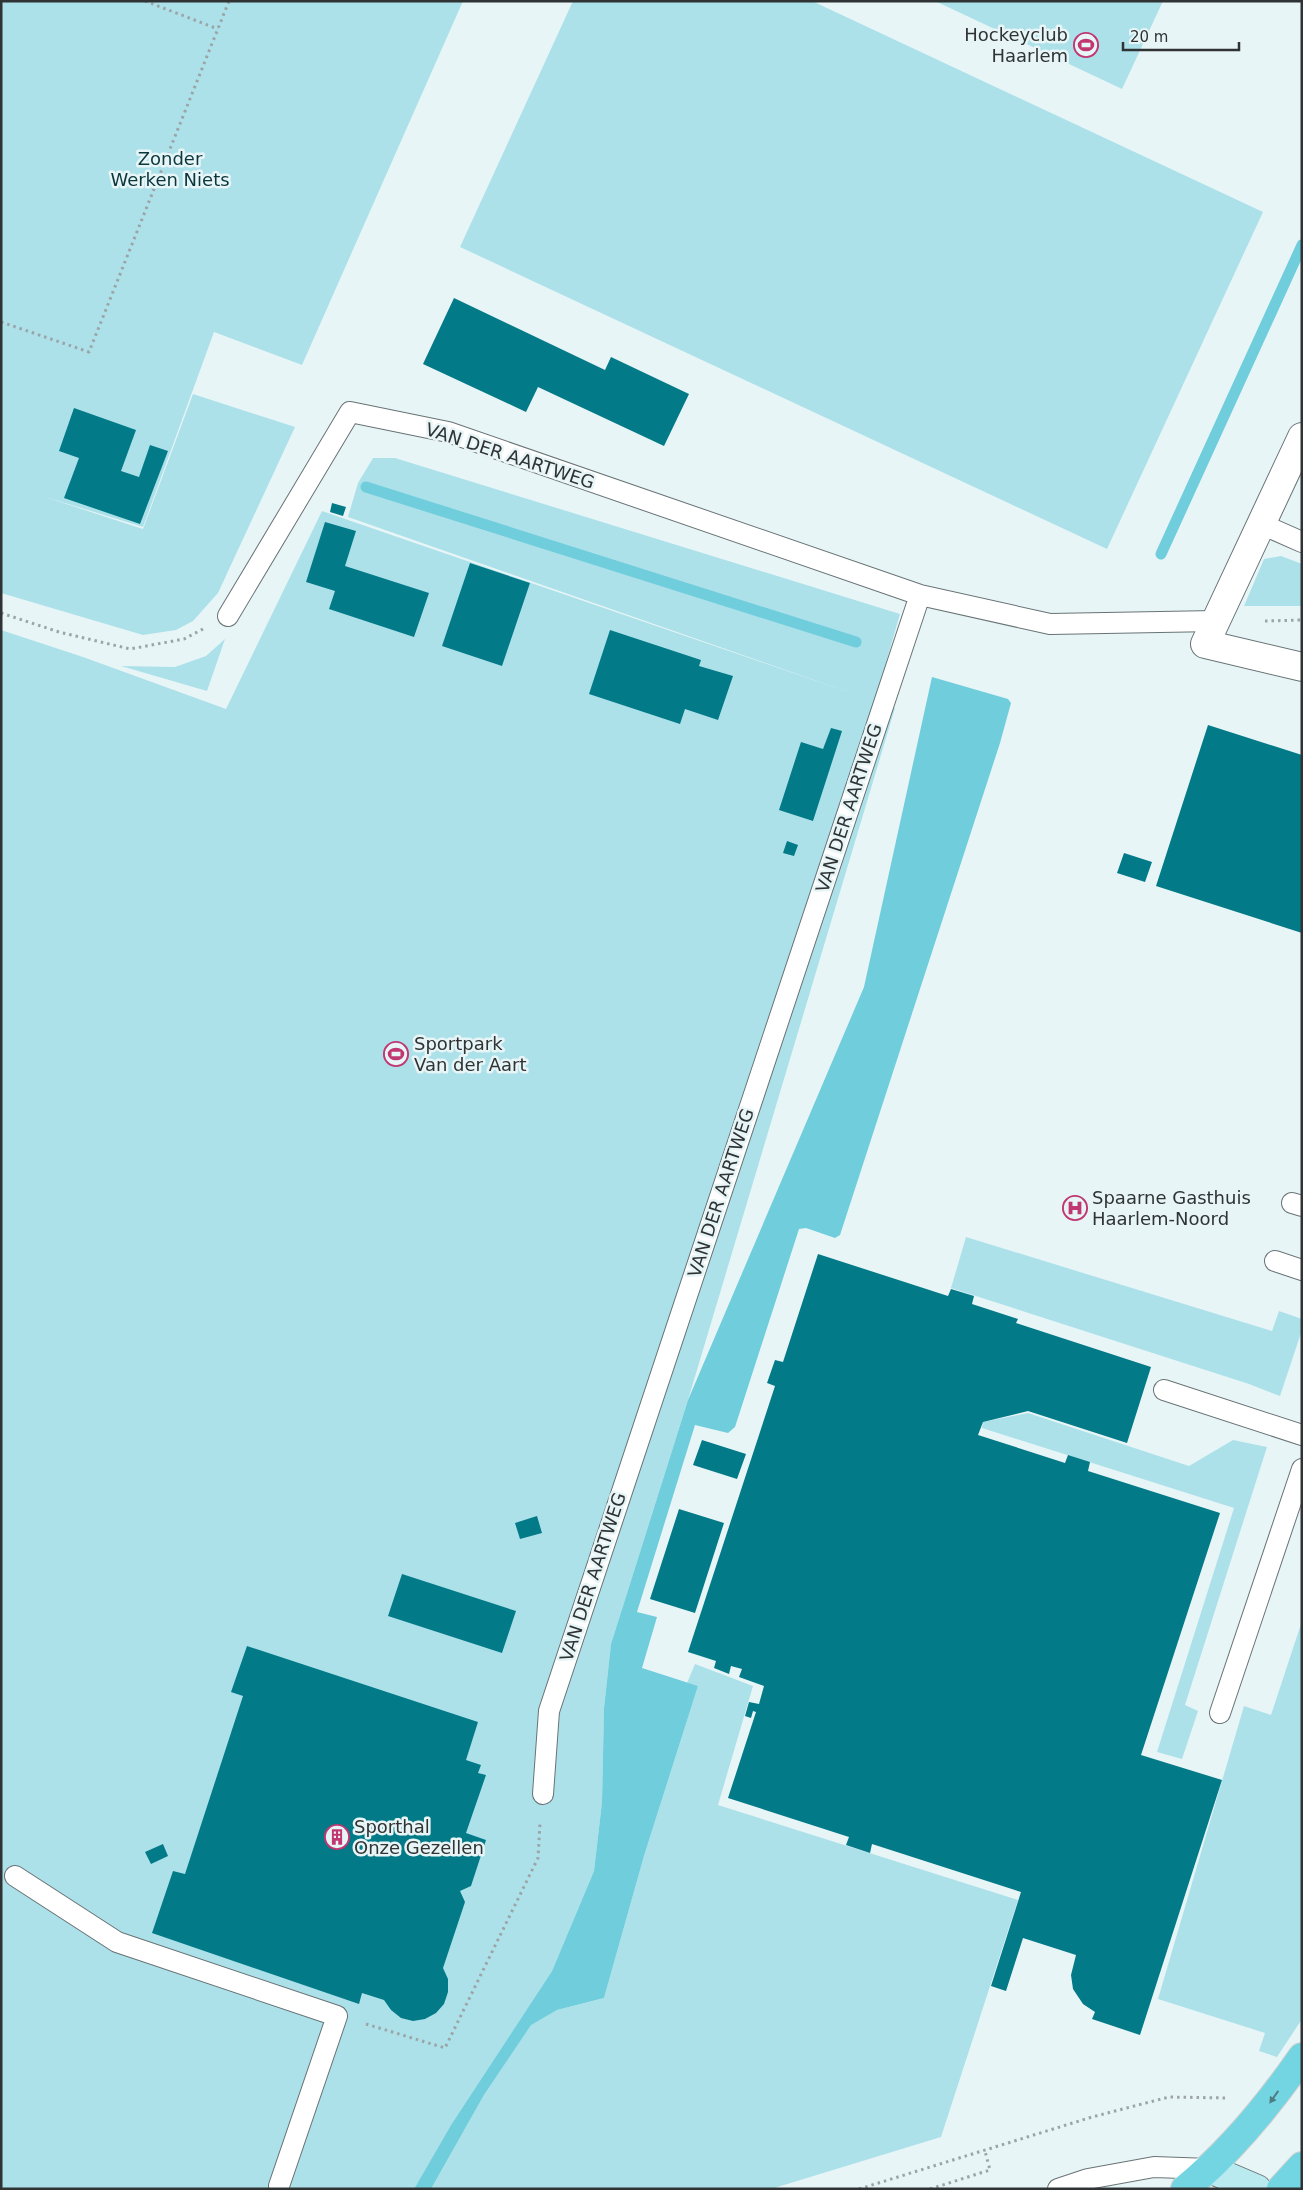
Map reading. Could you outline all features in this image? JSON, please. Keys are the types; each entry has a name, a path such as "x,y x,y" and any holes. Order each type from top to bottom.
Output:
{"main road":[{"path":"1185,2189 1210,2168 1267,2107 1302,2058"},
{"path":"1281,2189 1302,2166"},
{"path":"1210,2168 1231,2189"},
{"path":"1210,2168 1257,2189"}],"street":[{"path":"1302,437 1205,644 1302,667"}],"lane":[{"name":"VAN DER AARTWEG","path":"228,616 350,412 448,432 920,595 1050,624 1215,621"},
{"path":"1261,524 1302,542"},
{"name":"VAN DER AARTWEG","path":"543,1794 549,1711 920,595"},
{"path":"1275,1261 1302,1270"},
{"path":"1164,1390 1302,1435"},
{"path":"1220,1713 1302,1469"},
{"path":"15,1876 116,1942 337,2016 280,2186"},
{"path":"1058,2189 1088,2179 1154,2167 1210,2168"}],"path":[{"path":"145,1 218,29"},
{"path":"1,322 89,352 229,1"},
{"path":"1,613 58,632 130,649 184,638 228,616"},
{"path":"337,2016 445,2048 538,1858 543,1794"},
{"path":"860,2189 1092,2117 1169,2097 1219,2097 1267,2107"},
{"path":"930,2189 990,2170 986,2150"}],"green space":[{"name":"Zonder Werken Niets","path":"1,1 463,1 302,365 214,332 143,527 42,496 143,529 193,394 295,427 218,593 193,621 176,630 143,635 1,593"},
{"path":"573,1 812,1 1263,212 1107,549 460,247"},
{"name":"Hockeyclub Haarlem","path":"935,1 1163,1 1122,89"},
{"name":"Sportpark Van der Aart","path":"373,458 395,458 900,614 875,701 895,708 688,1400 611,1644 604,1708 602,1802 594,1871 552,1971 451,2125 414,2189 1,2189 1,630 83,657 226,709 322,511 857,695 348,517 358,483"},
{"path":"1281,556 1302,564 1302,606 1244,606 1264,559"},
{"path":"225,639 207,691 121,666 175,667 206,656"},
{"path":"966,1237 1272,1331 1279,1311 1302,1319 1302,1330 1280,1396 1249,1384 951,1288"},
{"path":"1028,1413 1189,1466 1233,1440 1267,1447 1185,1705 1198,1711 1182,1759 1157,1752 1234,1508 982,1428 983,1422"},
{"path":"1302,1621 1302,2019 1277,2057 1259,2051 1265,2033 1158,1999 1244,1706 1271,1715"},
{"path":"695,1664 753,1686 718,1805 1018,1900 941,2137 771,2189 431,2189 484,2095 531,2024 557,2010 604,1998 644,1856 698,1686 687,1683"}],"shaded area":[{"path":"932,677 1008,699 1011,703 1000,743 840,1235 835,1238 806,1228 799,1229 735,1427 728,1433 695,1425 637,1612 657,1617 642,1668 698,1686 644,1856 604,1998 557,2010 531,2025 484,2095 431,2189 414,2189 451,2125 552,1971 594,1871 602,1802 604,1708 611,1644 688,1400 864,987"}],"building":[{"path":"454,298 605,370 611,357 689,394 664,446 538,387 526,412 423,364"},
{"path":"74,408 136,430 121,471 139,477 150,445 168,451 140,524 64,498 79,458 59,451"},
{"path":"332,503 346,507 343,516 330,512"},
{"path":"325,522 356,531 345,566 429,593 414,637 329,609 335,591 306,582"},
{"path":"470,563 530,583 502,666 442,646"},
{"path":"610,630 701,660 699,666 733,676 718,720 685,709 680,724 589,694"},
{"path":"1208,725 1302,755 1302,933 1156,886"},
{"path":"831,728 842,731 813,821 779,810 801,742 823,749"},
{"path":"787,841 798,845 794,856 783,853"},
{"path":"1124,853 1152,862 1145,882 1117,873"},
{"path":"818,1254 948,1296 951,1289 974,1296 972,1304 1018,1319 1016,1323 1151,1367 1127,1443 1028,1411 983,1422 978,1435 1065,1463 1068,1455 1090,1462 1088,1471 1220,1513 1141,1755 1222,1780 1140,2035 1092,2019 1095,2012 1083,2004 1073,1989 1071,1975 1076,1955 1023,1938 1006,1991 991,1986 1021,1892 872,1844 870,1853 846,1845 849,1837 728,1798 756,1712 753,1711 751,1718 745,1716 749,1702 759,1704 764,1686 739,1677 742,1669 731,1666 729,1674 714,1668 716,1661 688,1652 775,1386 767,1383 775,1360 783,1362"},
{"path":"702,1440 746,1454 737,1479 693,1465"},
{"path":"679,1509 724,1523 695,1613 650,1599"},
{"path":"537,1516 542,1533 520,1539 515,1523"},
{"path":"402,1574 516,1611 502,1653 388,1616"},
{"name":"Sporthal Onze Gezellen","path":"247,1646 478,1722 466,1760 481,1765 478,1773 486,1775 466,1833 486,1840 471,1886 460,1891 465,1902 443,1968 448,1979 448,1992 444,2004 436,2013 425,2019 413,2021 401,2018 391,2010 384,2000 362,1993 359,2004 152,1933 173,1871 185,1874 243,1696 231,1692"},
{"path":"163,1844 168,1856 151,1864 145,1852"}],"waterway":[{"path":"1161,554 1302,245"},
{"path":"366,487 856,642"}],"place":[{"name":"Hockeyclub Haarlem","path":"1086,45"},
{"name":"Sportpark Van der Aart","path":"396,1054"},
{"name":"Spaarne Gasthuis Haarlem-Noord","path":"1075,1208"},
{"name":"Sporthal Onze Gezellen","path":"337,1837"}]}
